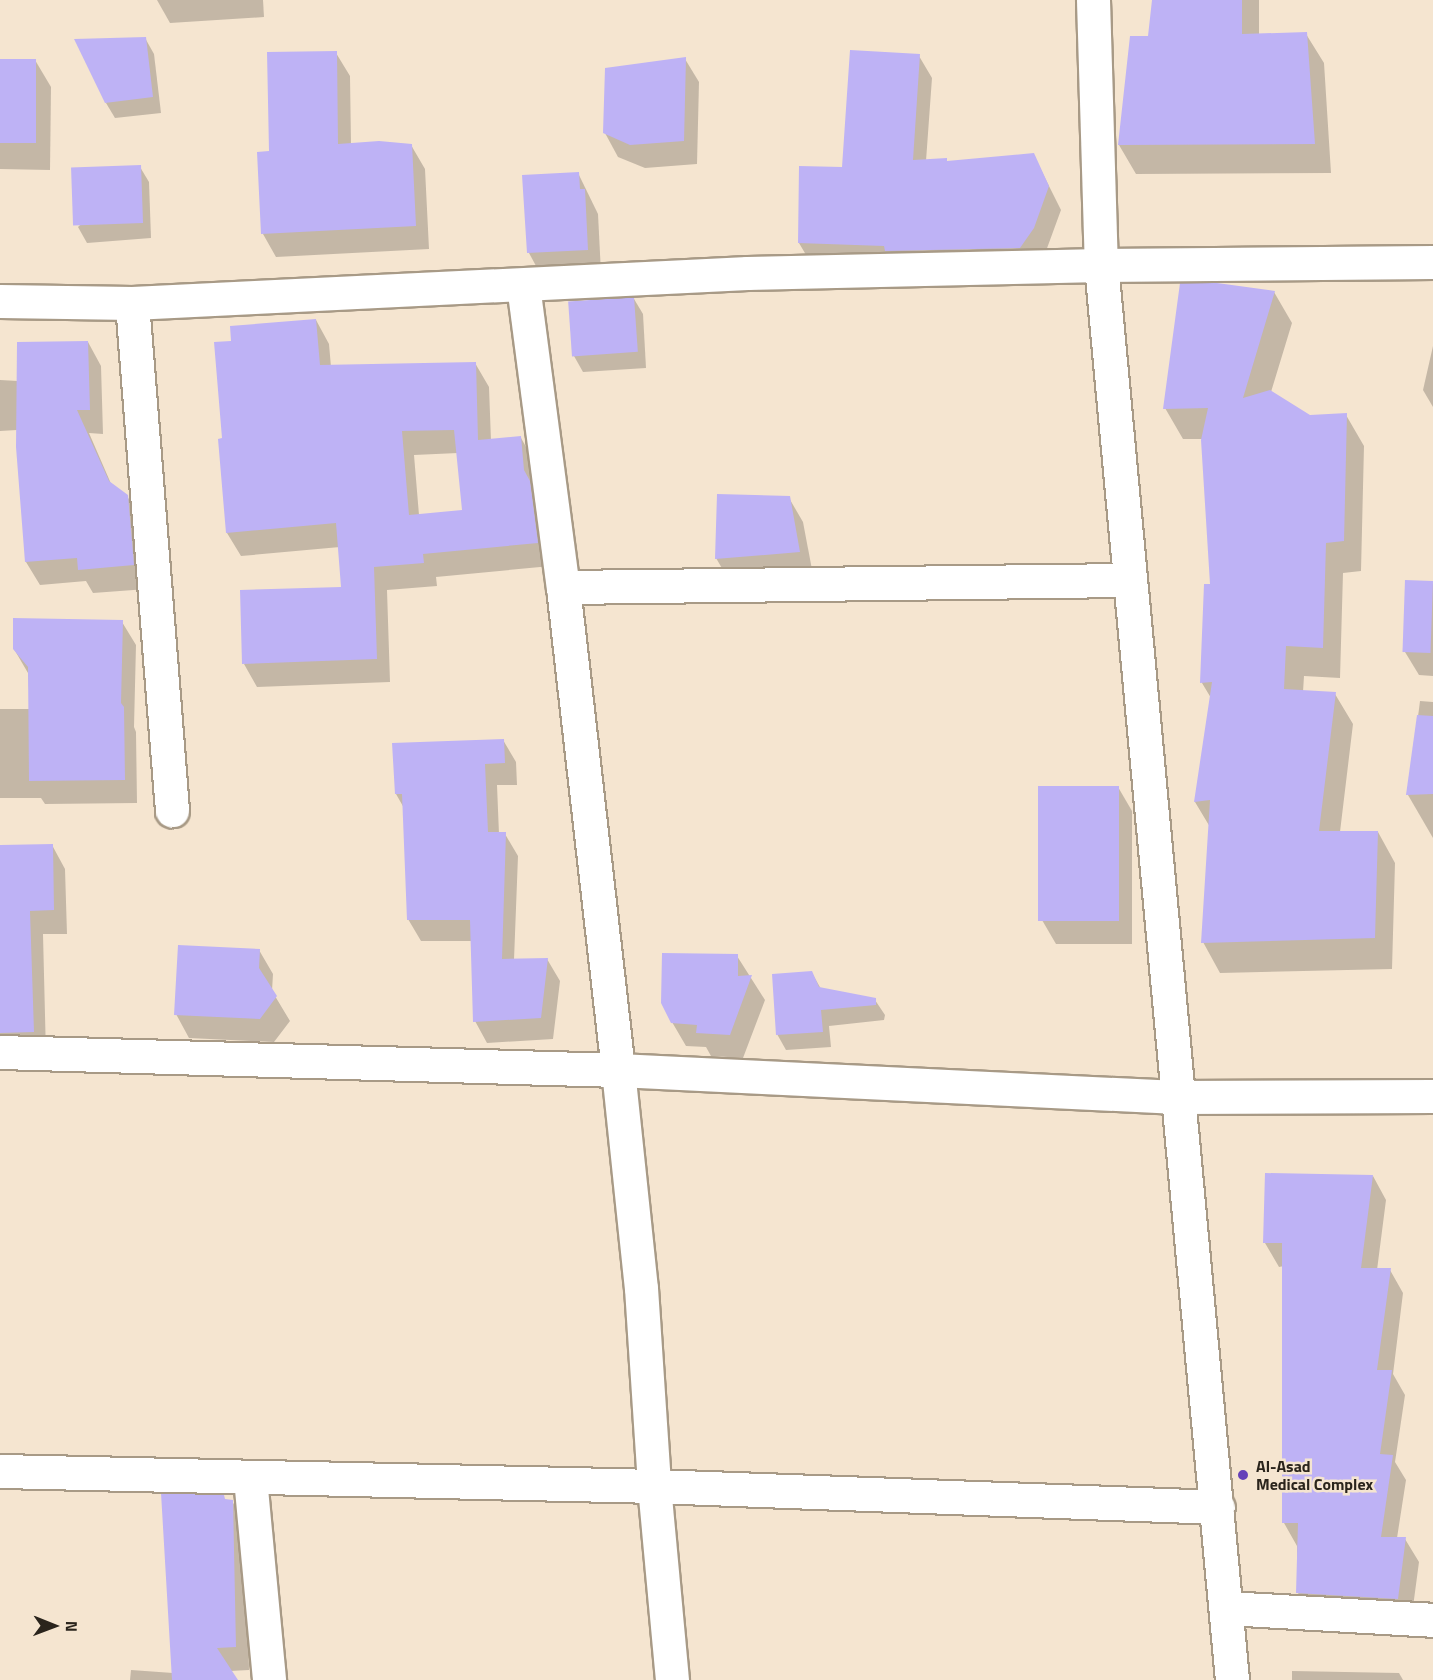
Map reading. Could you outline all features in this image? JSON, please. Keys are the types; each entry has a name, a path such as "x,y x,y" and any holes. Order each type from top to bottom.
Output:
{"street":[{"path":"1092,8 1101,265 1177,1097 1218,1507 1232,1680"},
{"path":"0,301 132,303 747,273 1101,265 1433,262"},
{"path":"523,285 563,587 618,1070 641,1288 654,1486 672,1680"},
{"path":"132,303 172,810"},
{"path":"563,587 1129,580"},
{"path":"0,1052 618,1070 1177,1097 1433,1096"},
{"path":"0,1471 654,1486 1218,1507"},
{"path":"250,1478 269,1680"},
{"path":"1227,1608 1433,1620"}],"building":[{"path":"1152,0 1242,0 1242,34 1307,32 1315,144 1118,145 1130,36 1148,36"},
{"path":"146,37 153,97 105,103 74,39"},
{"path":"850,50 920,54 913,160 947,158 947,161 1034,153 1049,186 1034,228 1020,248 885,251 884,246 798,243 799,166 842,167"},
{"path":"337,51 338,144 379,141 412,144 416,226 261,234 257,152 269,151 267,52"},
{"path":"686,57 684,141 630,145 603,133 605,68"},
{"path":"0,59 36,59 36,143 0,143"},
{"path":"141,165 143,223 73,225 71,167"},
{"path":"579,172 580,189 585,189 588,250 527,253 522,175"},
{"path":"1180,283 1217,283 1275,291 1243,398 1270,390 1310,415 1347,413 1344,541 1326,543 1323,648 1286,646 1284,689 1336,692 1319,831 1378,831 1375,938 1201,943 1210,800 1194,802 1212,682 1200,683 1204,584 1210,584 1201,440 1208,408 1163,409"},
{"path":"634,297 638,352 572,356 568,302"},
{"path":"316,319 320,365 476,362 478,440 521,436 524,470 530,481 538,543 423,554 424,563 374,567 377,659 242,664 240,590 341,587 336,523 226,533 218,439 222,438 214,342 231,341 230,326","holes":["454,430 462,510 409,515 402,431"]},
{"path":"88,341 90,410 77,410 109,481 128,495 134,565 78,570 77,558 25,562 16,447 17,342"},
{"path":"717,494 790,496 800,552 715,559"},
{"path":"1405,580 1433,581 1430,653 1402,652"},
{"path":"13,618 123,620 121,703 124,707 125,780 29,781 28,667 13,649"},
{"path":"1417,715 1433,716 1433,794 1406,795"},
{"path":"504,739 505,763 485,764 488,832 506,832 502,959 548,958 541,1018 473,1022 470,920 407,920 402,794 395,794 392,743"},
{"path":"1038,786 1119,786 1119,921 1038,921"},
{"path":"53,844 54,910 30,911 34,1032 0,1033 0,845"},
{"path":"178,945 260,949 259,968 277,996 260,1019 174,1015"},
{"path":"662,953 738,954 738,976 752,975 730,1035 696,1033 697,1025 671,1023 661,1003"},
{"path":"812,971 819,987 876,998 876,1005 821,1010 823,1032 776,1035 772,974"},
{"path":"1265,1173 1373,1175 1361,1268 1391,1268 1377,1370 1392,1370 1380,1454 1393,1455 1381,1537 1406,1537 1398,1599 1296,1593 1298,1523 1282,1523 1282,1243 1263,1243"},
{"path":"161,1493 224,1495 225,1499 233,1500 236,1647 217,1648 238,1680 172,1680"}],"place":[{"name":"Al-Asad Medical Complex","path":"1243,1475"}]}
